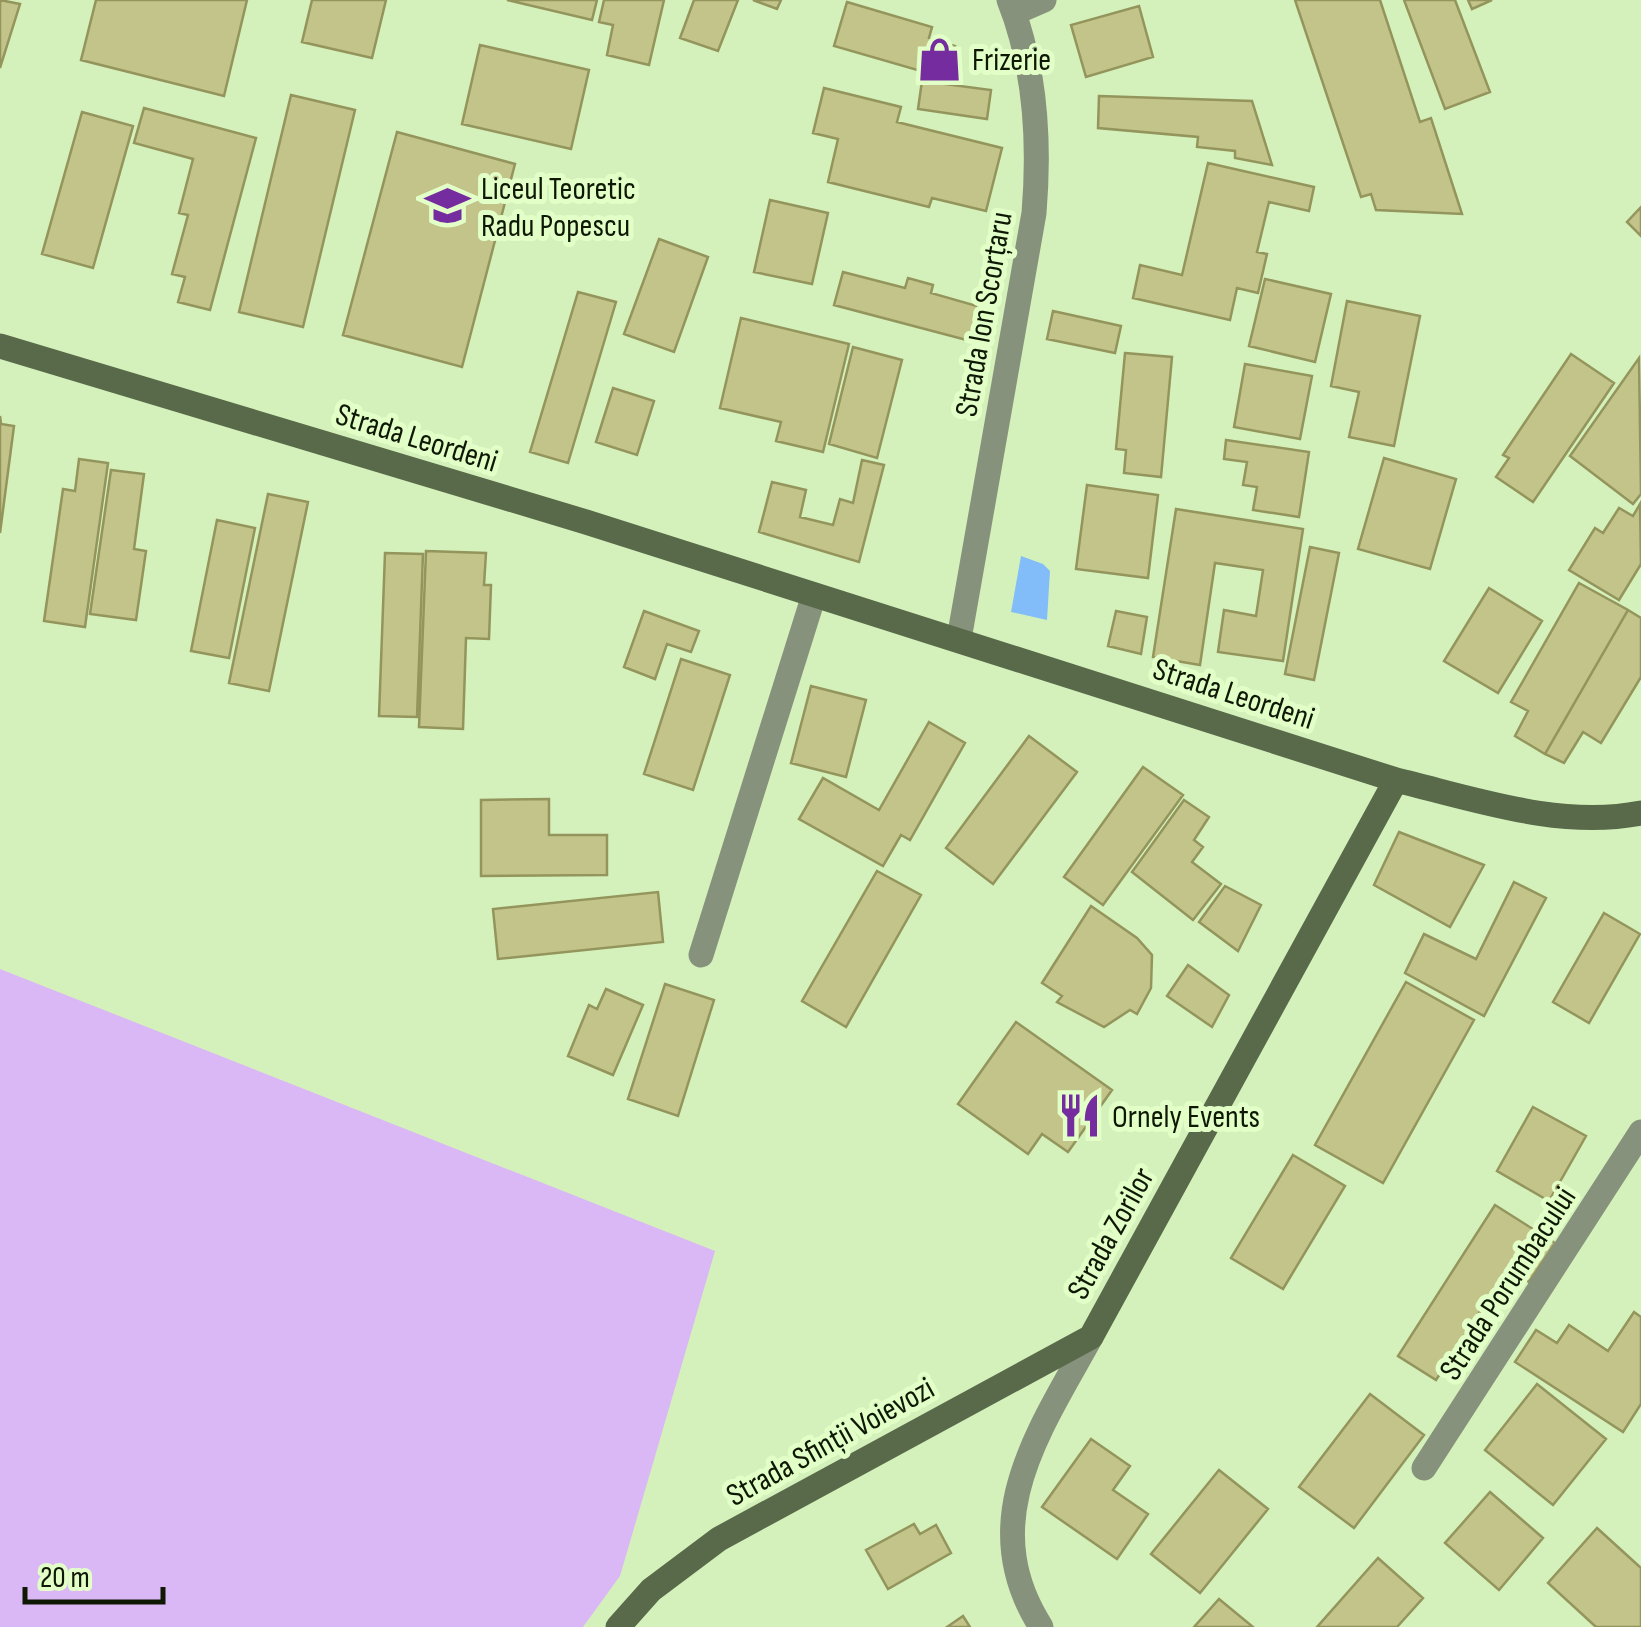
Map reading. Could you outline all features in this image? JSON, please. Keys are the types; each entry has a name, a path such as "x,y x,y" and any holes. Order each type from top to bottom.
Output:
{"main road":[{"name":"Strada Leordeni","path":"0,346 814,595 1396,780 1534,812 1585,818 1641,813"},
{"name":"Strada Zorilor","path":"1091,1336 1396,780"},
{"name":"Strada Sfinții Voievozi","path":"618,1627 651,1590 719,1538 1091,1336"}],"street":[{"path":"1012,6 1044,0"},
{"name":"Strada Ion Scorțaru","path":"958,640 1034,213 1036,110 1012,6"},
{"path":"702,955 814,595"},
{"name":"Strada Porumbacului","path":"1424,1468 1641,1132"},
{"name":"Strada Zorilor","path":"1042,1627 1016,1577 1012,1518 1034,1445 1091,1336"}],"shaded area":[{"path":"0,969 715,1251 620,1576 583,1627 0,1627"}],"water":[{"path":"1021,556 1043,564 1050,571 1047,620 1011,612"}],"building":[{"path":"0,0 20,4 0,68"},
{"path":"96,0 247,0 224,96 81,60"},
{"path":"312,0 386,0 372,58 302,42"},
{"path":"507,0 597,0 592,20"},
{"path":"604,0 664,0 649,65 607,55 613,25 599,22"},
{"path":"694,0 738,0 718,51 680,38"},
{"path":"753,0 781,0 777,9"},
{"path":"1295,0 1380,0 1420,122 1431,118 1462,214 1376,210 1371,194 1361,197"},
{"path":"1404,0 1455,0 1490,92 1445,109"},
{"path":"1468,0 1492,0 1472,9"},
{"path":"847,2 932,27 929,38 955,46 945,78 834,46"},
{"path":"1139,6 1153,57 1086,77 1071,25"},
{"path":"480,45 589,70 571,149 462,124"},
{"path":"922,81 991,90 987,119 918,109"},
{"path":"824,88 901,107 897,122 1002,148 986,211 932,198 929,207 828,182 838,139 813,133"},
{"path":"291,95 355,110 303,327 239,312"},
{"path":"1099,96 1252,101 1272,165 1235,158 1235,151 1197,147 1198,137 1098,128"},
{"path":"144,108 256,138 210,310 178,302 185,277 172,274 188,215 179,213 193,159 134,143"},
{"path":"82,112 133,126 93,268 42,254"},
{"path":"397,132 515,164 462,367 343,335"},
{"path":"1208,163 1314,187 1309,211 1269,202 1257,252 1267,254 1258,293 1237,288 1230,320 1133,298 1140,265 1182,275"},
{"path":"770,200 828,213 812,284 754,272"},
{"path":"1641,207 1641,236 1627,222"},
{"path":"659,239 708,257 674,352 624,334"},
{"path":"843,272 905,288 908,278 933,285 931,293 984,308 974,342 834,305"},
{"path":"1265,279 1331,294 1315,362 1249,346"},
{"path":"578,292 616,302 568,463 530,452"},
{"path":"1347,301 1420,316 1394,446 1349,437 1359,392 1331,386"},
{"path":"1053,311 1121,326 1115,353 1047,339"},
{"path":"741,318 849,344 823,452 776,441 781,422 720,408"},
{"path":"853,347 902,360 877,458 829,444"},
{"path":"1125,353 1172,357 1161,477 1124,473 1126,450 1116,449"},
{"path":"1571,354 1614,383 1533,502 1496,477 1509,458 1503,455"},
{"path":"1639,358 1641,494 1633,504 1570,456"},
{"path":"1245,364 1312,376 1300,439 1234,427"},
{"path":"613,388 654,401 637,455 596,442"},
{"path":"0,416 1,424 14,426 0,533"},
{"path":"1226,440 1309,452 1299,517 1253,510 1257,487 1243,485 1247,462 1224,459"},
{"path":"1384,458 1456,479 1430,569 1358,549"},
{"path":"79,459 108,463 85,627 44,621 63,489 75,491"},
{"path":"862,460 884,465 859,562 759,532 772,482 806,490 800,517 833,525 840,499 853,503"},
{"path":"111,470 144,474 134,549 146,551 136,620 90,614"},
{"path":"1087,485 1158,495 1148,578 1076,569"},
{"path":"268,494 308,502 269,691 229,683"},
{"path":"1640,504 1641,564 1619,600 1569,570 1595,528 1603,533 1619,508 1633,516"},
{"path":"1176,509 1303,529 1283,661 1218,652 1224,610 1256,616 1263,570 1215,563 1200,665 1153,657"},
{"path":"217,520 255,528 229,658 191,651"},
{"path":"1310,547 1339,553 1314,680 1285,674"},
{"path":"426,551 486,553 484,585 491,585 489,639 466,638 463,729 419,727"},
{"path":"385,553 423,554 417,717 379,716"},
{"path":"1579,583 1628,610 1545,754 1515,736 1528,711 1511,702"},
{"path":"1489,588 1542,621 1498,693 1444,661"},
{"path":"1628,610 1641,618 1641,677 1601,743 1583,732 1564,763 1545,754"},
{"path":"644,611 699,631 691,652 667,644 655,679 624,667"},
{"path":"1116,611 1147,617 1141,654 1108,646"},
{"path":"681,659 730,675 693,790 644,774"},
{"path":"811,686 866,700 846,777 791,763"},
{"path":"929,722 965,743 910,840 901,835 883,866 799,819 823,778 879,810"},
{"path":"1029,736 1077,772 993,884 946,848"},
{"path":"1143,767 1183,795 1103,905 1064,877"},
{"path":"549,799 549,835 607,835 607,875 481,876 481,800"},
{"path":"1184,800 1209,817 1194,840 1203,847 1192,862 1221,884 1193,920 1132,872"},
{"path":"1399,832 1484,865 1450,927 1374,885"},
{"path":"877,871 921,895 846,1027 802,1001"},
{"path":"1514,882 1546,898 1484,1016 1405,973 1424,934 1476,959"},
{"path":"1225,886 1261,905 1238,951 1199,922"},
{"path":"658,892 663,942 498,959 493,909"},
{"path":"1091,906 1137,938 1152,955 1151,988 1137,1014 1130,1010 1104,1027 1057,1002 1062,996 1042,983"},
{"path":"1604,913 1640,934 1589,1023 1553,1002"},
{"path":"1188,965 1229,995 1212,1027 1167,996"},
{"path":"1406,982 1474,1020 1383,1183 1315,1145"},
{"path":"665,984 714,1000 678,1116 628,1099"},
{"path":"606,989 643,1005 613,1075 568,1056 589,1005 597,1009"},
{"path":"1016,1022 1112,1090 1068,1152 1042,1134 1028,1154 958,1104"},
{"path":"1533,1107 1586,1136 1549,1201 1497,1171"},
{"path":"1293,1155 1345,1186 1283,1289 1231,1258"},
{"path":"1495,1205 1555,1243 1529,1282 1508,1268 1436,1380 1398,1356"},
{"path":"1634,1312 1641,1317 1641,1404 1623,1432 1515,1362 1536,1330 1557,1343 1569,1325 1608,1351"},
{"path":"1537,1384 1606,1439 1553,1505 1485,1450"},
{"path":"1370,1394 1424,1435 1354,1528 1299,1487"},
{"path":"1091,1439 1130,1466 1113,1490 1148,1514 1117,1559 1042,1507"},
{"path":"1219,1470 1268,1509 1200,1593 1151,1554"},
{"path":"1490,1492 1543,1538 1499,1590 1445,1543"},
{"path":"914,1524 920,1534 936,1525 951,1553 888,1589 866,1550"},
{"path":"1597,1528 1641,1568 1641,1627 1596,1627 1548,1583"},
{"path":"1378,1558 1423,1598 1397,1627 1317,1627"},
{"path":"1219,1599 1253,1627 1194,1627"},
{"path":"963,1616 970,1627 947,1627"}],"place":[{"name":"Frizerie","path":"939,59"},
{"name":"Liceul Teoretic Radu Popescu","path":"448,206"},
{"name":"Ornely Events","path":"1079,1116"}]}
